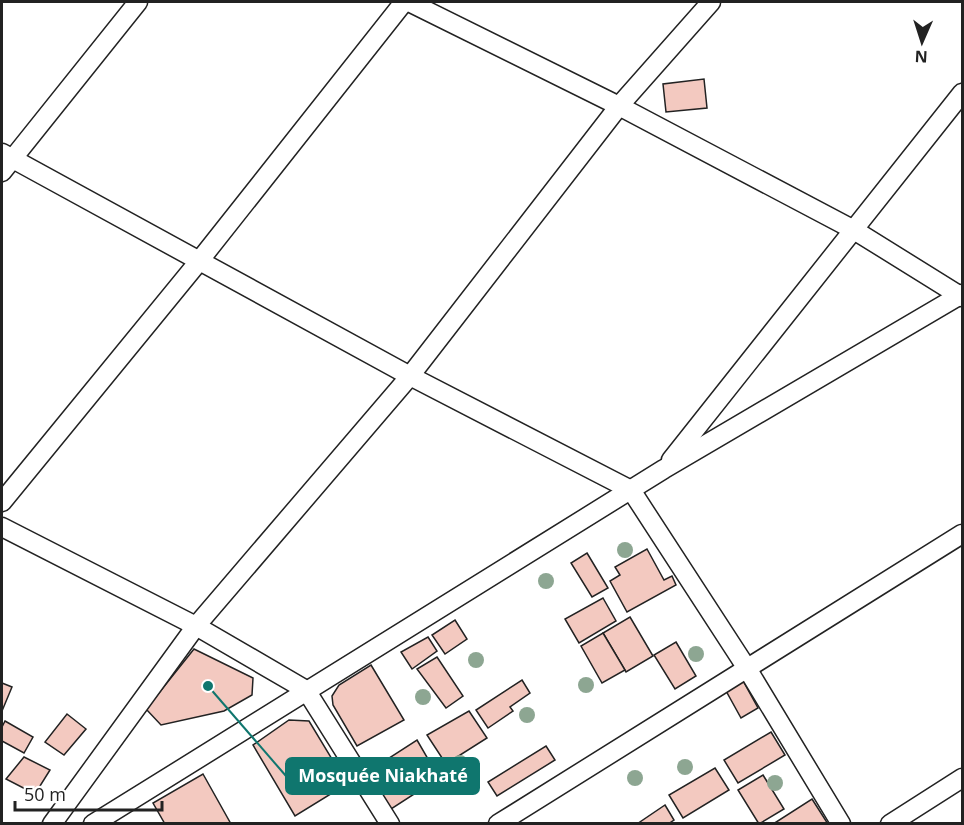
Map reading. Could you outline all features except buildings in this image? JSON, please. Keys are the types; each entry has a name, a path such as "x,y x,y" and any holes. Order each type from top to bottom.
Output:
{"street":[{"path":"138,2 5,161 200,260 410,376 631,490 747,670 841,824"},
{"path":"2,502 200,260 404,2"},
{"path":"93,824 664,469 962,295 854,230 619,106 409,2"},
{"path":"51,824 196,626 410,376 619,106 711,2"},
{"path":"664,469 963,93"},
{"path":"2,527 196,626 306,690 390,824"},
{"path":"498,824 963,534"},
{"path":"890,824 963,778"}],"place":[{"name":"Mosquée Niakhaté","path":"208,686"}]}
